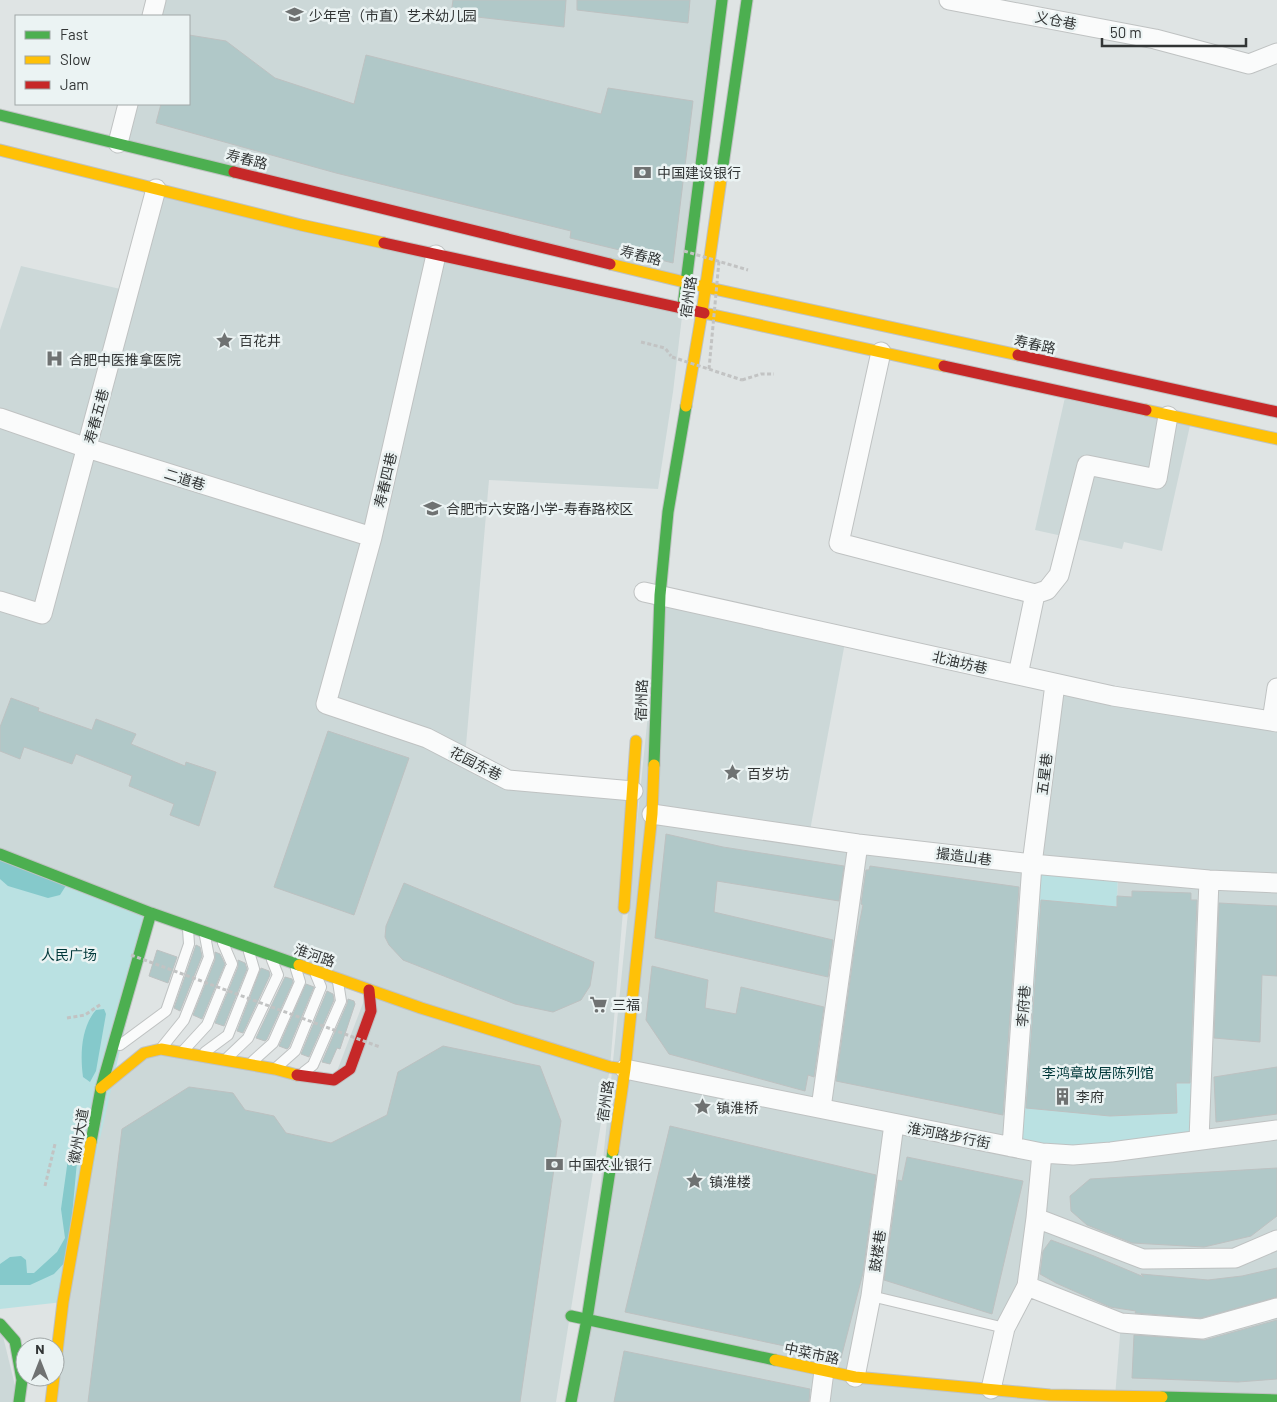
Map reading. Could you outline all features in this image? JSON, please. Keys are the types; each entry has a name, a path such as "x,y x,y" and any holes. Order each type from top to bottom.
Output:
{"main road":[{"name":"宿州路","path":"682,313 722,0"},
{"name":"宿州路","path":"571,1402 587,1319 613,1068 652,814 648,592 668,512 702,312 747,0"},
{"name":"寿春路","path":"0,114 705,287 1277,412"},
{"path":"0,150 301,225 682,313 702,312 1277,439"},
{"name":"宿州路","path":"622,924 636,734"},
{"name":"淮河路","path":"0,854 151,913 369,990 613,1068"},
{"name":"徽州大道","path":"59,1337 63,1302 101,1088 151,913"},
{"path":"101,1088 144,1053 161,1049 334,1080 350,1069 371,1011 369,990"},
{"name":"中菜市路","path":"571,1315 855,1377 991,1389 1051,1399 1277,1400"},
{"path":"0,1324 15,1341 22,1380 19,1402"},
{"path":"51,1402 53,1387"}],"street":[{"path":"152,15 156,0"},
{"name":"义仓巷","path":"949,0 1155,39 1249,64 1277,53"},
{"path":"118,143 128,105"},
{"name":"寿春五巷","path":"0,601 42,614 156,189"},
{"name":"寿春四巷","path":"326,704 372,537 436,255"},
{"path":"881,352 839,543 1035,594 1046,590 1058,575 1086,465 1157,479 1168,416"},
{"name":"二道巷","path":"0,418 87,448 372,537"},
{"name":"北油坊巷","path":"648,592 1055,684 1113,696 1275,722"},
{"path":"1018,675 1035,594"},
{"name":"五星巷","path":"1032,864 1055,684"},
{"path":"1275,722 1277,688"},
{"name":"花园东巷","path":"326,704 427,738 508,780 633,791"},
{"name":"撮造山巷","path":"652,814 858,844 1032,864 1209,880 1277,883"},
{"path":"821,1108 858,844"},
{"name":"李府巷","path":"1012,1147 1032,864"},
{"path":"1199,1140 1209,880"},
{"name":"淮河路步行街","path":"613,1068 1042,1153 1073,1155 1111,1152 1277,1130"},
{"name":"鼓楼巷","path":"855,1377 871,1296 894,1124"},
{"path":"991,1389 1005,1328 1027,1286 1042,1153"},
{"path":"1036,1218 1143,1259 1235,1258 1277,1240"},
{"path":"1027,1286 1121,1322 1202,1329 1277,1308"},
{"path":"820,1402 824,1371"}],"lane":[{"path":"113,1050 166,1011 189,944 188,926"},
{"path":"161,1049 184,1020 209,957 204,931"},
{"path":"182,1052 207,1025 232,964 221,937"},
{"path":"200,1056 228,1035 254,969 247,947"},
{"path":"224,1061 248,1038 278,975 271,955"},
{"path":"248,1066 273,1043 300,982 294,963"},
{"path":"274,1069 295,1051 321,988 314,970"},
{"path":"299,1075 313,1064 341,1000 338,979"},
{"path":"871,1296 1005,1328"}],"path":[{"path":"684,251 748,270"},
{"path":"709,370 719,261"},
{"path":"641,342 665,348 672,357 742,380 761,374 774,374"},
{"path":"670,362 672,357"},
{"path":"128,946 131,955 380,1047"},
{"path":"45,1186 55,1144"}],"shaded area":[{"path":"156,0 722,0 686,282 118,143 128,105 190,105 190,15 152,15"},
{"path":"156,189 683,308 673,392 658,489 489,480 465,757 508,780 633,791 610,1067 556,1402 51,1402 53,1387 65,1387 65,1337 61,1337 101,1088 144,1053 334,1079 368,990 0,854 0,330 21,266 129,291"},
{"path":"1066,393 1191,421 1162,551 1124,542 1122,549 1035,530"},
{"path":"660,595 846,637 809,836 1032,864 1055,684 1277,722 1277,1402 571,1402 587,1319","holes":["1118,872 1114,993 1204,999 1012,1147","1027,1286 1121,1322 1115,1397 855,1377 871,1296 1005,1328"]},
{"path":"0,859 67,884 60,895 48,898 8,886 0,879"},
{"path":"104,1009 106,1014 96,1071 90,1082 83,1077 83,1042 91,1017 96,1010"},
{"path":"78,1151 68,1259 54,1274 30,1285 0,1285 0,1264 10,1257 21,1256 26,1260 27,1273 34,1273 57,1252 65,1238 61,1209 68,1159"},
{"path":"0,1324 19,1402 0,1402"}],"green space":[{"name":"人民广场","path":"0,854 151,913 63,1302 0,1309"},
{"name":"李鸿章故居陈列馆","path":"1032,864 1118,872 1114,993 1204,999 1199,1140 1111,1152 1012,1147"}],"building":[{"path":"453,0 566,0 564,27 451,14"},
{"path":"577,0 690,0 688,23 577,10"},
{"path":"190,35 226,41 275,78 354,104 366,55 601,114 608,88 693,101 673,263 570,238 571,231 336,173 156,123 161,105 190,105"},
{"path":"11,698 39,708 38,711 92,730 96,719 136,734 131,744 185,766 186,762 216,772 199,826 170,815 174,804 129,786 132,776 76,754 72,764 24,747 20,759 0,751 0,727"},
{"path":"328,731 409,758 354,915 274,887"},
{"path":"666,834 723,847 844,866 839,901 717,881 714,912 833,940 828,977 655,938"},
{"path":"870,866 1019,887 1003,1115 836,1081 855,945 863,905 861,904 866,870 869,870"},
{"path":"404,883 594,962 590,986 581,1000 553,1012 515,1004 403,960 389,945 385,937 386,926"},
{"name":"李鸿章故居陈列馆","path":"1132,891 1191,893 1191,900 1197,900 1190,1083 1176,1083 1177,1113 1110,1116 1026,1108 1041,900 1117,907 1117,896 1132,897"},
{"path":"1219,903 1277,906 1277,976 1262,975 1260,1042 1214,1038"},
{"path":"196,945 200,947 202,956 180,1011 174,1008"},
{"path":"157,950 177,957 168,983 149,976"},
{"path":"215,952 220,954 225,964 202,1019 193,1015 215,960"},
{"path":"238,960 245,963 247,969 224,1026 215,1023 238,967"},
{"path":"652,966 708,980 705,1008 736,1014 741,987 824,1007 814,1077 808,1075 805,1091 669,1054 646,1020"},
{"path":"261,968 269,971 270,975 243,1033 237,1031"},
{"path":"285,977 292,979 293,982 267,1039 265,1041 256,1038"},
{"path":"306,984 314,987 287,1049 279,1046"},
{"path":"327,991 333,994 334,1000 309,1057 301,1054"},
{"path":"348,999 354,1001 355,1004 340,1049 337,1048 330,1064 322,1062 347,1004"},
{"path":"443,1046 540,1066 561,1121 520,1402 88,1402 122,1129 189,1087 233,1093 245,1110 274,1116 286,1133 331,1143 387,1115 398,1072"},
{"path":"1277,1067 1277,1114 1216,1122 1214,1077"},
{"path":"670,1126 876,1175 863,1273 841,1358 625,1312"},
{"path":"907,1157 1023,1181 992,1314 884,1280 898,1180 902,1181"},
{"path":"1277,1168 1277,1216 1251,1236 1204,1247 1132,1243 1087,1225 1071,1211 1070,1196 1090,1179"},
{"path":"1051,1240 1144,1277 1141,1274 1208,1280 1242,1276 1277,1268 1277,1297 1201,1318 1135,1313 1136,1311 1110,1307 1040,1274 1043,1251"},
{"path":"1277,1320 1277,1379 1238,1382 1132,1378 1134,1335 1205,1340"},
{"path":"624,1351 810,1389 809,1402 614,1402"}],"traffic: fast":[{"path":"683,306 722,0"},
{"path":"722,172 747,0"},
{"path":"0,115 234,172"},
{"path":"654,765 660,595 668,512 686,406"},
{"path":"0,854 151,913 299,965"},
{"path":"91,1142 101,1088 151,913"},
{"path":"571,1402 587,1319 613,1151"},
{"path":"571,1316 775,1360"},
{"path":"0,1324 15,1341 22,1380 19,1402"},
{"path":"1162,1397 1277,1400"}],"traffic: slow":[{"path":"0,150 301,225 384,243"},
{"path":"686,406 702,312 722,172"},
{"path":"610,264 705,287 1018,355"},
{"path":"704,313 944,366"},
{"path":"1146,410 1277,439"},
{"path":"624,908 636,741"},
{"path":"613,1151 625,1069 652,814 654,765"},
{"path":"299,965 421,1008 610,1067 625,1069"},
{"path":"101,1088 144,1053 161,1049 275,1069 297,1075"},
{"path":"59,1337 63,1302 91,1142"},
{"path":"775,1360 855,1377 1050,1395 1162,1397"},
{"path":"51,1402 53,1387"}],"traffic: jam":[{"path":"234,172 610,264"},
{"path":"384,243 704,313"},
{"path":"1018,355 1277,412"},
{"path":"944,366 1146,410"},
{"path":"297,1075 334,1080 350,1069 371,1011 369,990"}],"place":[{"name":"少年宫（市直）艺术幼儿园","path":"295,15"},
{"name":"中国建设银行","path":"643,172"},
{"name":"百花井","path":"225,340"},
{"name":"合肥中医推拿医院","path":"55,359"},
{"name":"合肥市六安路小学-寿春路校区","path":"432,508"},
{"name":"百岁坊","path":"733,773"},
{"name":"三福","path":"598,1004"},
{"name":"李府","path":"1062,1096"},
{"name":"镇淮桥","path":"702,1107"},
{"name":"中国农业银行","path":"554,1164"},
{"name":"镇淮楼","path":"695,1181"}]}
